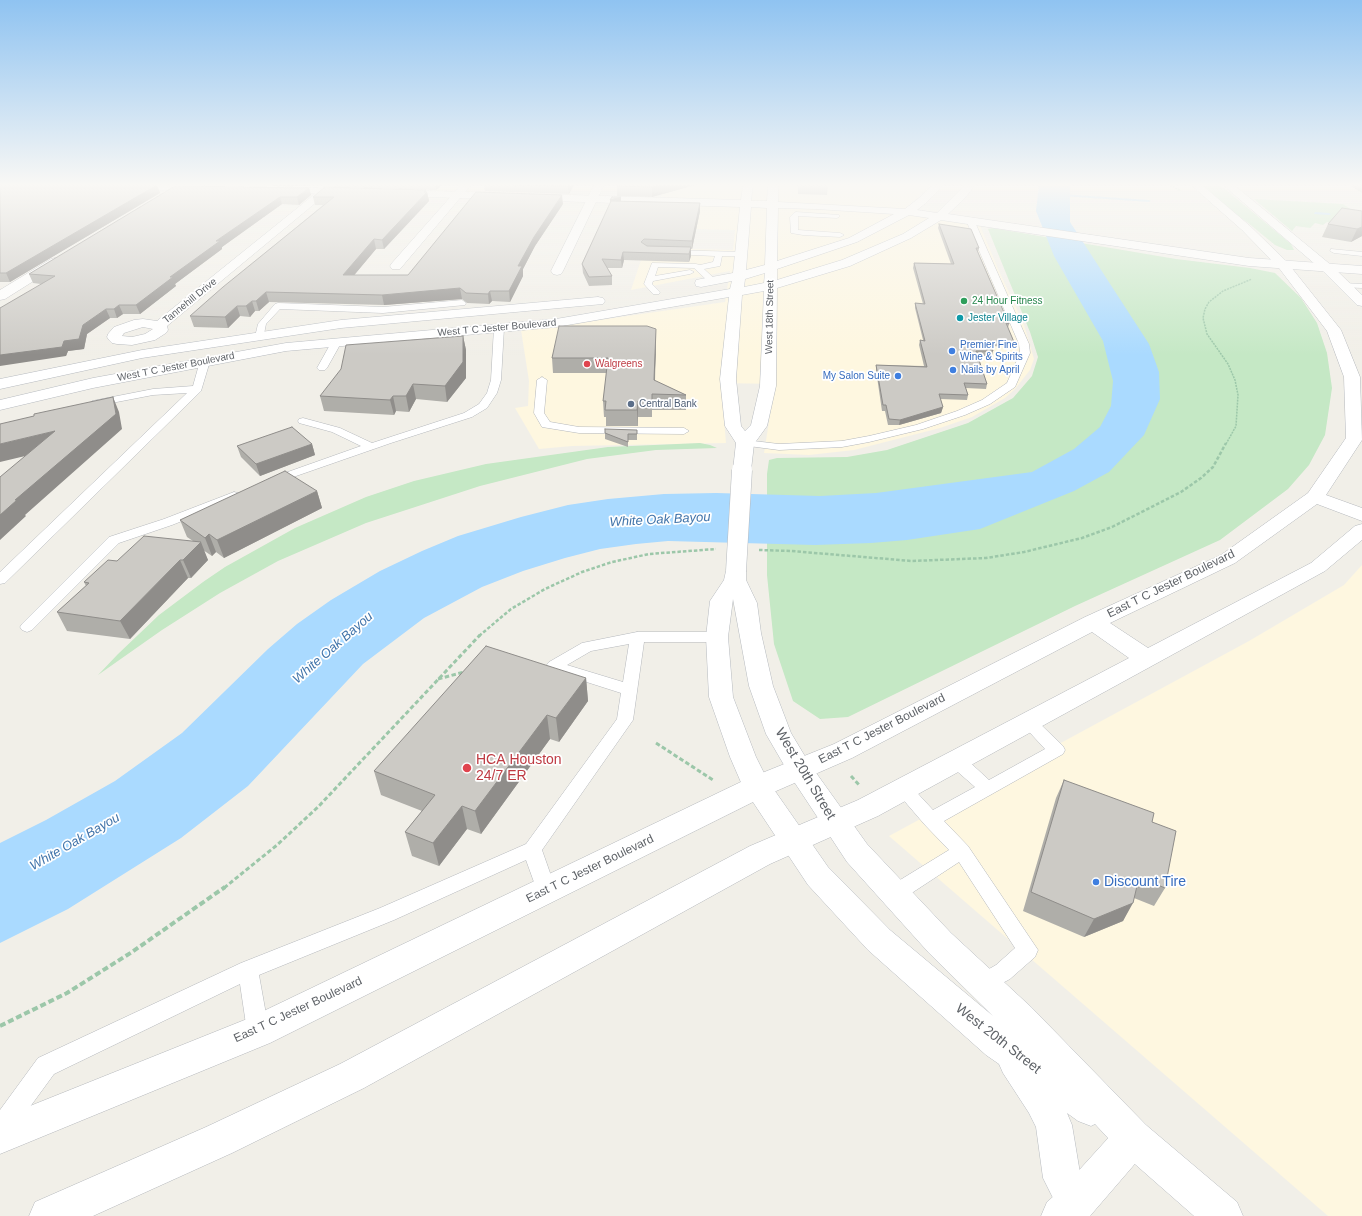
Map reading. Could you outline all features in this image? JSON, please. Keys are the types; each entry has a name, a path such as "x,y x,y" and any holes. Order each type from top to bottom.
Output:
{"main road":[{"name":"Tannehill Drive","path":"159,326 262,242"},
{"path":"396,266 417,242"},
{"path":"558,271 572,242"},
{"path":"735,576 745,443 733,426 728,379 736,292 740,276 743,242"},
{"name":"West 18th Street","path":"745,443 759,426 768,386 772,242"},
{"path":"692,285 740,276 848,242"},
{"path":"859,242 879,248"},
{"name":"West T C Jester Boulevard","path":"0,405 93,383 286,347 538,324 614,314 770,286 846,263 894,242"},
{"path":"1134,242 1210,257 1322,263 1362,262"},
{"name":"East T C Jester Boulevard","path":"0,1136 258,1031 757,787 844,751 1093,622 1228,559 1315,497 1355,438 1352,376 1334,330 1278,260 1260,242"},
{"path":"1296,242 1322,263 1362,302"},
{"path":"0,296 66,256"},
{"path":"1322,263 1362,270"},
{"path":"641,295 670,289"},
{"name":"West T C Jester Boulevard","path":"0,384 142,354 208,344 261,330 341,324 449,309 531,308 610,300"},
{"path":"531,308 538,324"},
{"path":"205,361 208,344"},
{"path":"1346,361 1362,362"},
{"path":"1315,497 1362,515"},
{"path":"49,1216 212,1143 352,1076 760,855 868,808 1318,567 1362,530"},
{"name":"West 20th Street","path":"735,576 721,601 717,637 721,697 743,757 757,787 792,841 818,876 879,940 998,1043 1133,1138"},
{"name":"West 20th Street","path":"735,576 746,603 750,633 761,686 779,734 800,770 834,822 857,853 940,943 1019,1019 1133,1138 1211,1208"},
{"path":"1093,622 1147,659"},
{"path":"998,1043 1014,1060 1042,1100 1054,1125 1062,1178 1069,1210"},
{"path":"1069,1210 1133,1138"}],"lane":[{"path":"745,443 786,447 842,444 869,439 919,427 961,413 986,402 1010,385 1025,353 1024,344 979,242"},
{"path":"1334,251 1362,254"},
{"path":"662,252 742,254"},
{"path":"650,279 717,264 719,253"},
{"path":"656,292 648,284 655,264 696,266 713,281"},
{"path":"1345,285 1362,286"},
{"path":"261,330 278,306 383,310 449,309 462,302"},
{"path":"259,486 370,446 468,415 483,406 492,393 496,380 499,328"},
{"path":"322,368 336,343"},
{"path":"0,580 197,389 205,361"},
{"path":"542,380 539,413 546,425 579,430 684,431"},
{"path":"84,406 153,392 197,389"},
{"path":"303,421 336,430 370,446"},
{"path":"28,627 114,540 168,522 245,492"},
{"path":"629,690 554,666 587,647 637,637 717,637"},
{"path":"0,1129 46,1066 248,970 387,914 532,849 625,720 637,637"},
{"path":"931,820 1057,750 1028,722"},
{"path":"957,761 988,789"},
{"path":"903,789 962,851 1028,950 1003,972 982,984"},
{"path":"532,849 546,890"},
{"path":"894,894 962,851"},
{"path":"248,970 258,1031"}],"path":[{"path":"438,680 467,671"},
{"path":"656,743 713,780"},
{"path":"851,776 862,788"}],"shaded area":[{"path":"734,242 987,242 1024,325 1034,359 1030,370 1015,389 1005,398 972,417 940,428 854,450 809,455 764,453 775,384 721,383 726,443 572,446 539,449 515,408 528,406 529,381 521,330 725,302 730,271 631,290 645,248 733,250"},
{"path":"1362,565 1362,1216 1328,1216 889,836 1249,641 1344,585"}],"green space":[{"path":"993,242 1074,242 1176,259 1250,268 1275,273 1301,298 1317,323 1327,353 1332,388 1325,435 1309,465 1288,489 1220,540 1075,606 848,717 820,719 793,701 774,644 767,575 767,474 769,460 777,458 847,457 887,450 968,423 1013,398 1032,376 1038,357 1030,332"},
{"path":"1271,242 1288,242 1294,250 1287,250"},
{"path":"700,443 717,448 656,450 587,459 480,486 366,523 278,561 220,593 162,630 98,675 159,615 225,567 295,528 366,497 414,481 486,464 608,447"}],"water":[{"name":"White Oak Bayou","path":"1048,242 1083,242 1149,344 1159,372 1160,399 1144,435 1109,472 1074,491 980,529 907,540 871,543 815,545 668,541 636,544 600,549 565,558 523,571 482,587 424,618 363,664 248,786 181,838 68,909 0,943 0,843 46,820 115,781 182,733 268,649 297,624 331,600 380,571 422,551 458,536 568,505 608,499 664,494 716,493 820,496 876,493 1032,472 1074,449 1100,427 1111,406 1113,381 1103,341 1054,256"}],"building":[{"path":"0,242 60,242 6,273 0,273"},
{"path":"83,242 219,242 170,277 173,277 136,305 119,305 114,309 106,309 83,325 79,339 64,341 62,347 0,355 0,308 55,276 29,274"},
{"path":"279,242 372,242 343,275 408,275 435,242 531,242 518,266 522,266 509,291 490,291 488,294 466,293 460,288 382,295 266,292 256,301 252,301 246,306 237,306 225,317 190,316"},
{"path":"592,242 641,242 647,246 691,247 689,254 623,252 621,260 602,259 612,276 589,277 582,264"},
{"name":"Jester Village","path":"946,242 976,242 979,248 976,248 1009,324 1006,323 1014,342 990,341 993,351 976,351 987,384 964,383 968,395 939,394 943,407 900,420 889,419 886,405 883,405 876,365 927,367 920,340 925,341 915,303 925,304 914,263 954,264"},
{"path":"559,326 647,326 656,329 654,380 686,395 652,394 652,401 638,401 637,410 605,410 606,401 603,401 608,358 552,358"},
{"path":"463,336 463,362 445,386 413,384 406,396 393,396 390,400 320,396 341,369 346,345"},
{"path":"113,397 116,414 15,500 17,500 0,515 0,477 55,431 0,444 0,424 34,416 34,414"},
{"path":"292,427 312,444 256,464 237,446"},
{"path":"605,429 637,430 637,434 628,434 628,442 605,433"},
{"path":"285,471 317,491 217,540 209,534 205,538 180,520"},
{"path":"144,536 201,542 183,560 180,560 120,621 57,612 89,583 84,582 108,560 117,561"},
{"name":"HCA Houston 24/7 ER","path":"486,646 586,678 556,718 547,715 475,811 462,806 433,843 405,832 435,795 374,771"},
{"name":"Discount Tire","path":"1064,780 1154,813 1152,822 1176,831 1165,888 1141,878 1139,887 1137,886 1133,903 1094,919 1031,892"}],"place":[{"name":"24 Hour Fitness","path":"964,301"},
{"name":"Jester Village","path":"960,318"},
{"name":"Premier Fine Wine & Spirits","path":"952,351"},
{"name":"Walgreens","path":"587,364"},
{"name":"Nails by April","path":"953,370"},
{"name":"My Salon Suite","path":"898,376"},
{"name":"Central Bank","path":"631,404"},
{"name":"HCA Houston 24/7 ER","path":"467,768"},
{"name":"Discount Tire","path":"1096,882"}]}
